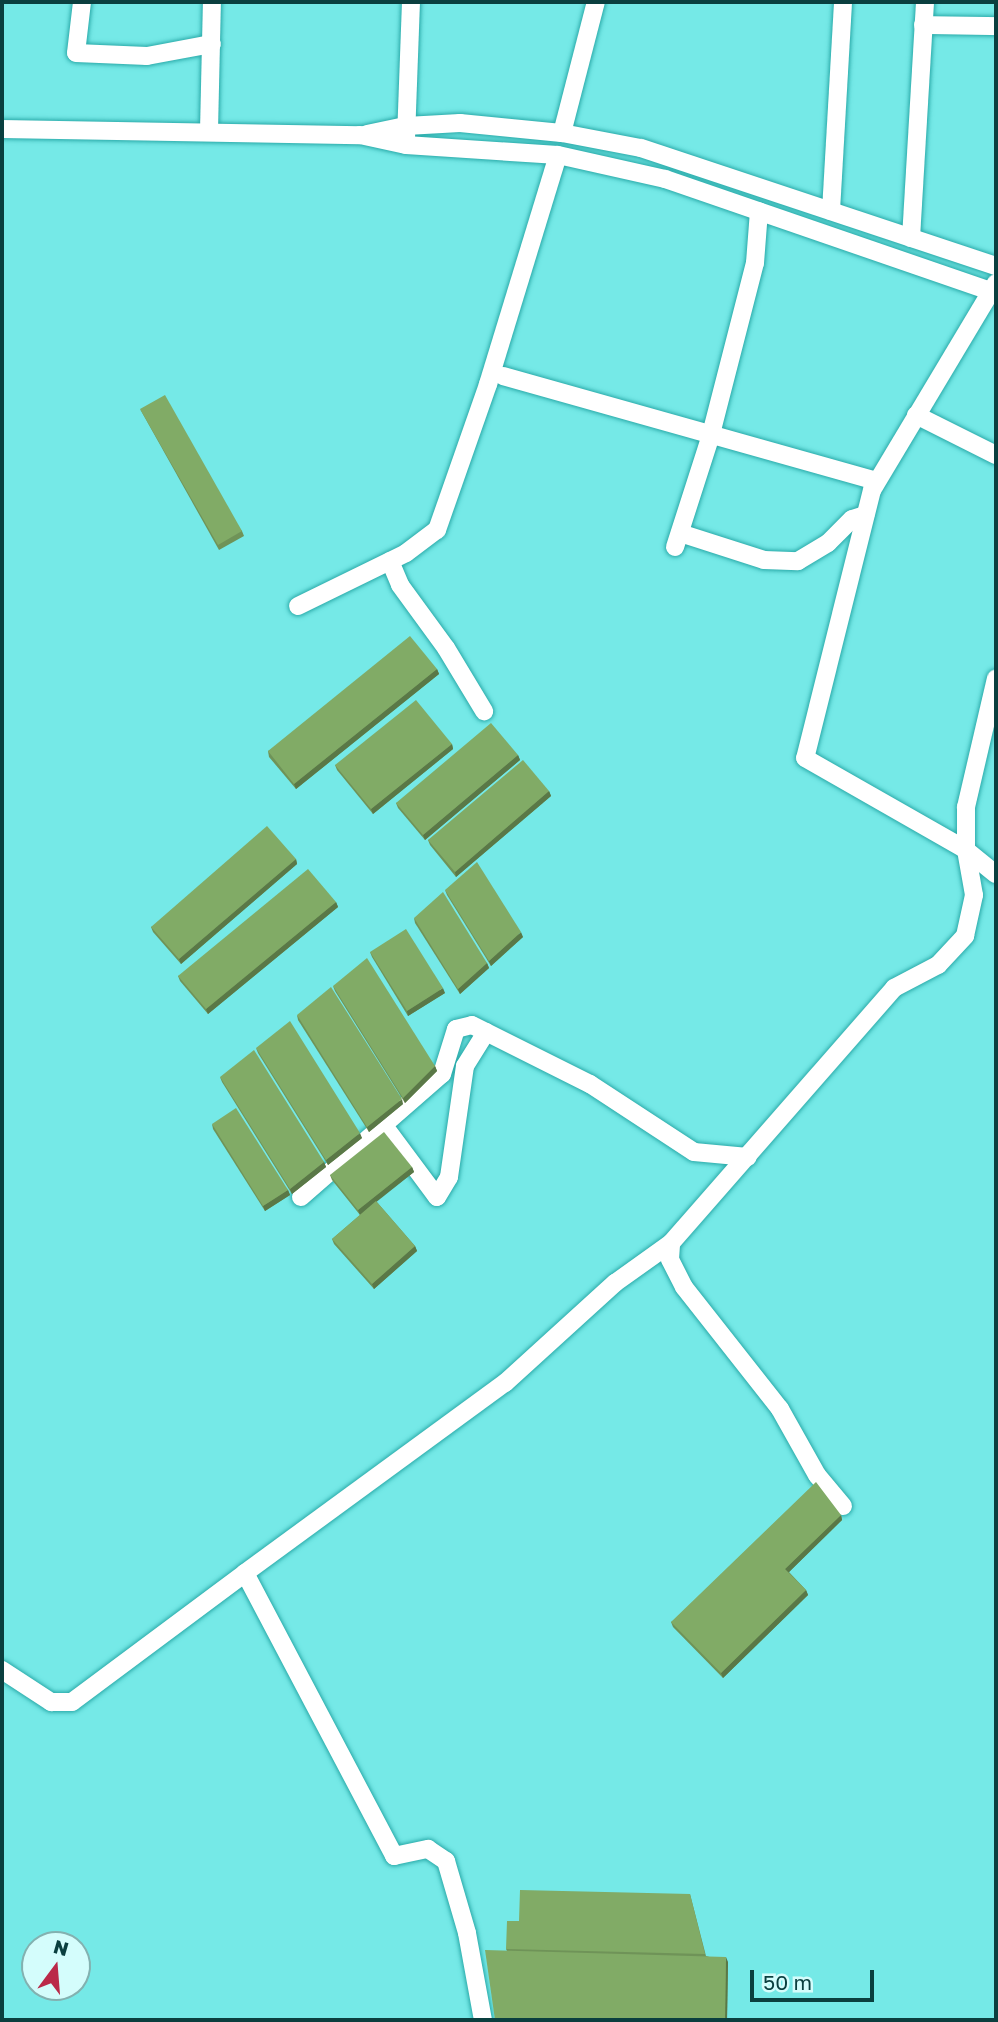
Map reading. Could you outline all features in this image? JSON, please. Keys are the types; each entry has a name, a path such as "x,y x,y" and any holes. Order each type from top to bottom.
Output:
{"street":[{"path":"82,2 76,53 147,56 212,44"},
{"path":"209,131 212,2"},
{"path":"406,145 411,2"},
{"path":"562,133 596,2"},
{"path":"831,211 843,2"},
{"path":"911,238 925,2"},
{"path":"923,25 996,26"},
{"path":"360,135 406,126 460,123 562,133 642,148 996,266"},
{"path":"2,129 360,135 406,145 558,155 665,178 994,290 876,481 865,514 805,758 967,850 996,874"},
{"path":"298,606 390,561 437,530 488,384 558,155"},
{"path":"759,211 755,263 709,438 677,540 764,560 798,561 828,543 852,519 865,514"},
{"path":"503,376 709,438 876,481"},
{"path":"915,415 996,455"},
{"path":"390,561 400,584 484,711"},
{"path":"2,1670 51,1702 72,1703 505,1383 615,1283 671,1243 894,988 938,965 965,936 974,895 967,850 966,807 996,678"},
{"path":"301,1197 385,1127 442,1074 456,1029 472,1026 590,1084 694,1152 748,1157"},
{"path":"385,1127 437,1197 449,1177 465,1066 486,1032"},
{"path":"671,1243 670,1259 684,1287 780,1409 817,1475 843,1506"},
{"path":"245,1573 394,1856 428,1849 446,1861 467,1933 483,2020"}],"building":[{"path":"165,395 242,531 218,545 140,409"},
{"path":"410,636 437,669 294,784 268,751"},
{"path":"416,700 452,744 371,809 335,765"},
{"path":"491,723 518,755 423,835 396,803"},
{"path":"523,760 549,791 455,872 428,840"},
{"path":"267,826 296,859 179,959 151,927"},
{"path":"477,862 521,932 489,961 445,890"},
{"path":"308,869 336,902 206,1009 178,976"},
{"path":"443,892 487,963 458,989 414,918"},
{"path":"406,929 443,988 407,1011 370,952"},
{"path":"367,958 435,1066 403,1098 333,986"},
{"path":"331,987 402,1099 367,1127 297,1015"},
{"path":"290,1021 360,1133 326,1160 256,1048"},
{"path":"254,1050 324,1162 290,1189 220,1077"},
{"path":"236,1108 288,1190 263,1206 212,1124"},
{"path":"384,1132 412,1167 358,1210 330,1175"},
{"path":"376,1201 415,1246 372,1284 332,1239"},
{"path":"816,1482 841,1515 785,1569 806,1590 721,1673 671,1622"},
{"path":"520,1890 690,1894 705,1954 506,1949 507,1921 519,1921"},
{"path":"485,1950 726,1957 725,2020 495,2020"}]}
